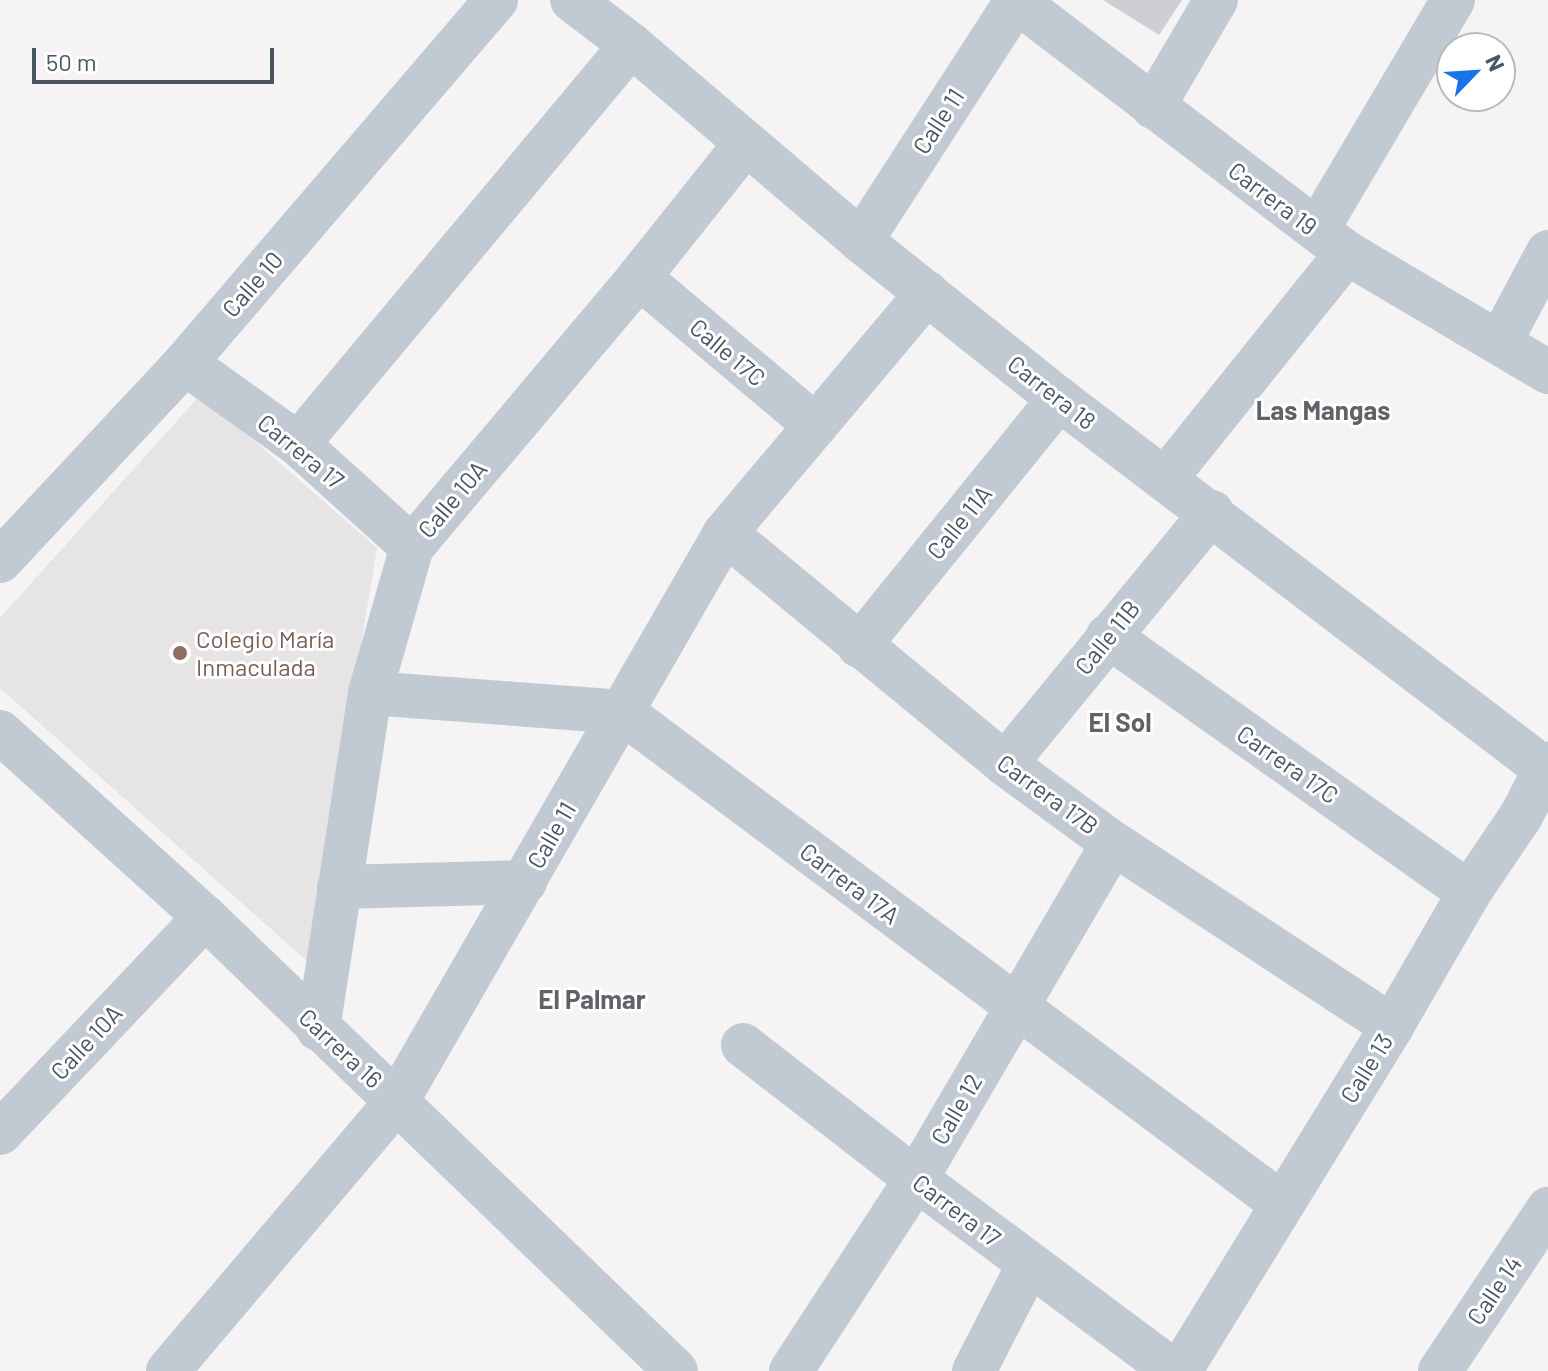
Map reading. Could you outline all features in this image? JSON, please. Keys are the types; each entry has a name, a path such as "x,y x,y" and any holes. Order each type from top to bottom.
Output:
{"street":[{"name":"Calle 10","path":"0,561 185,363 496,0"},
{"name":"Carrera 18","path":"572,0 631,45 861,241 1059,399 1547,767"},
{"name":"Carrera 19","path":"1015,0 1332,242 1548,372"},
{"name":"Calle 11","path":"861,241 1015,0"},
{"path":"1153,107 1216,0"},
{"path":"1166,478 1332,242 1453,0"},
{"path":"298,444 631,45"},
{"name":"Calle 10A","path":"318,1029 370,693 412,547 639,277 745,144"},
{"path":"1500,342 1548,252"},
{"name":"Calle 17C","path":"639,277 816,426"},
{"name":"Calle 11","path":"168,1371 397,1101 725,533 927,293"},
{"name":"Carrera 17","path":"185,363 298,444 412,547"},
{"name":"Calle 11A","path":"859,646 1059,399"},
{"name":"Calle 11B","path":"1005,764 1212,512"},
{"name":"Carrera 17B","path":"725,533 1005,764 1113,843 1392,1026"},
{"name":"Carrera 17C","path":"1108,636 1469,893"},
{"path":"370,693 622,712"},
{"name":"Carrera 17A","path":"622,712 1282,1204"},
{"name":"Carrera 16","path":"6,749 205,917 676,1371"},
{"name":"Calle 13","path":"1177,1371 1392,1026 1469,893 1535,826 1547,767"},
{"name":"Calle 12","path":"791,1371 916,1179 1113,843"},
{"path":"339,887 525,882"},
{"name":"Calle 10A","path":"0,1133 205,917"},
{"name":"Carrera 17","path":"743,1045 1029,1264 1177,1371"},
{"name":"Calle 14","path":"1440,1371 1548,1209"},
{"path":"974,1371 1029,1264"}],"shaded area":[{"name":"Colegio María Inmaculada","path":"201,394 377,548 308,962 0,688 0,618"}],"building":[{"path":"1103,0 1182,0 1159,35"}],"place":[{"name":"Colegio María Inmaculada","path":"180,653"}],"district":[{"name":"Las Mangas","path":"1323,410"},
{"name":"El Sol","path":"1120,722"},
{"name":"El Palmar","path":"592,999"}]}
